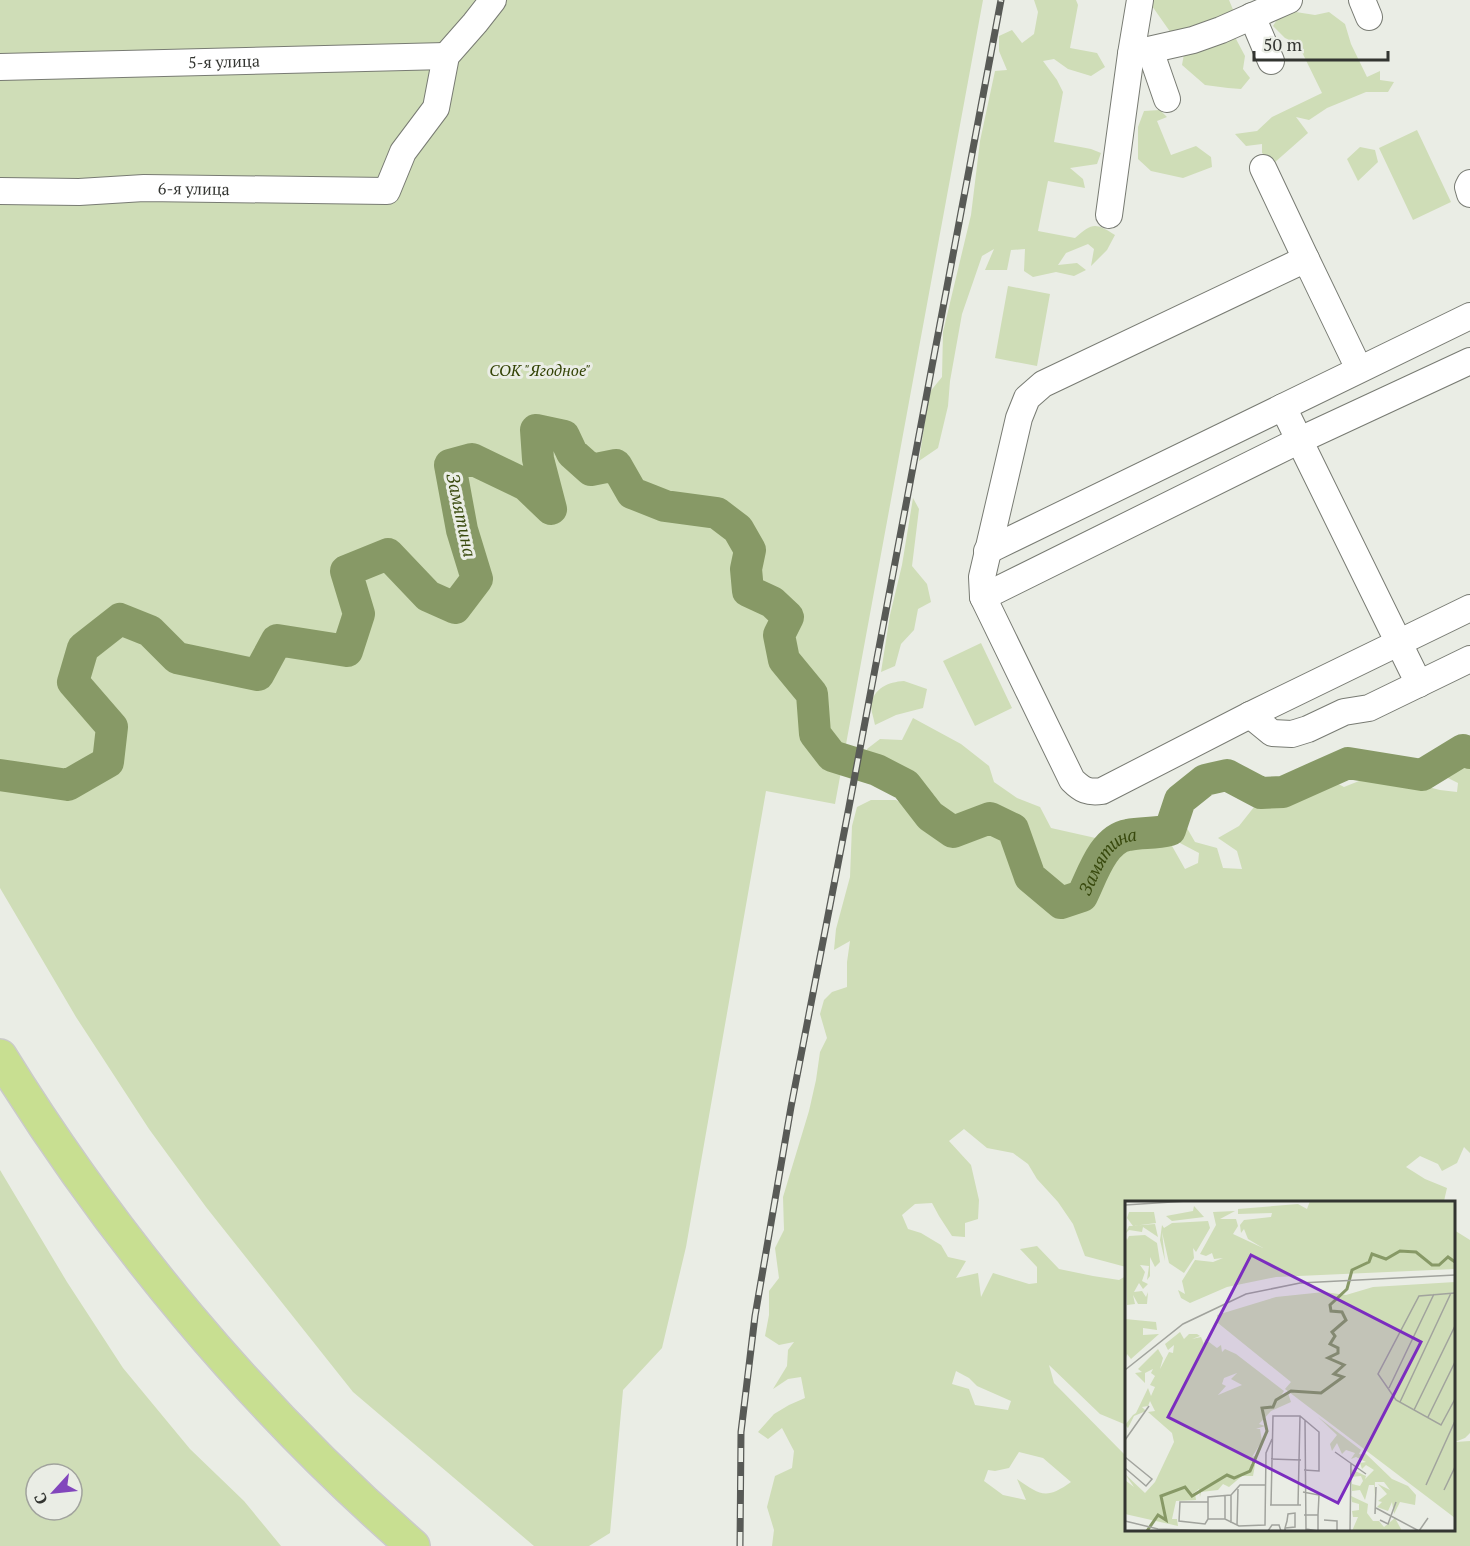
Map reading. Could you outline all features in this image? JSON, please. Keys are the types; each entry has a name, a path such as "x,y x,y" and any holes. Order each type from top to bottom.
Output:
{"main road":[{"path":"0,1056 101,1206 218,1350 300,1440 373,1511 413,1546"}],"street":[{"path":"446,56 493,0"},
{"path":"1109,215 1140,52 1140,0"},
{"path":"1140,52 1193,40 1269,6 1271,61"},
{"path":"1140,52 1167,99"},
{"name":"5-я улица","path":"0,67 446,56"},
{"name":"6-я улица","path":"0,191 78,192 144,188 387,191 404,152 436,108 446,56"},
{"path":"1263,168 1359,369"},
{"path":"1470,183 1468,187 1470,194"},
{"path":"1306,258 1043,384 1027,398 1019,418 987,551 982,577 983,597 1072,780 1081,789 1090,792 1102,791 1250,715 1470,608"},
{"path":"987,551 1470,316"},
{"path":"983,597 1300,440 1470,361"},
{"path":"1283,407 1419,684"},
{"path":"1250,715 1272,733 1292,734 1344,712 1369,708 1470,659"}],"green space":[{"name":"СОК \"Ягодное\"","path":"0,0 983,0 835,804 766,791 686,1247 662,1348 623,1390 610,1533 589,1546 534,1546 353,1392 206,1207 149,1129 76,1017 0,888"},
{"path":"1034,0 1076,0 1078,5 1070,48 1097,53 1105,67 1091,76 1068,69 1054,59 1043,61 1063,92 1054,142 1101,153 1097,164 1070,168 1083,179 1085,188 1048,181 1038,231 1075,238 1086,229 1098,226 1115,235 1107,250 1091,266 1094,249 1088,244 1066,253 1058,265 1077,263 1086,270 1074,276 1056,272 1033,277 1024,271 1025,249 1011,250 1007,270 985,270 994,249 982,256 962,314 948,406 938,448 919,461 929,393 942,377 943,332 971,215 980,141 995,71 1007,70 999,51 999,36 1012,30 1022,43 1034,34 1038,12"},
{"path":"1153,0 1229,0 1234,12 1171,33 1152,6"},
{"path":"1283,10 1315,15 1329,12 1345,24 1351,44 1367,77 1380,71 1380,80 1394,82 1388,92 1366,92 1327,108 1309,120 1296,117 1308,133 1274,163 1262,153 1262,144 1246,146 1235,134 1257,131 1272,117 1322,93 1298,44 1285,38 1273,26"},
{"path":"1236,39 1245,56 1243,69 1250,78 1241,89 1205,85 1182,65 1184,54 1210,41"},
{"path":"1160,110 1167,117 1157,121 1171,155 1196,146 1211,157 1212,167 1183,178 1151,171 1138,159 1138,127 1144,111"},
{"path":"1417,130 1451,202 1413,220 1379,148"},
{"path":"1360,147 1375,150 1378,162 1358,181 1347,159"},
{"path":"1008,286 1050,294 1037,366 995,358"},
{"path":"913,498 919,509 912,566 927,584 931,602 918,609 914,630 901,644 895,666 881,672 890,615 902,565"},
{"path":"981,643 1012,708 975,726 943,661"},
{"path":"904,681 927,689 923,708 896,715 875,725 871,705 875,694 887,685"},
{"path":"913,718 961,744 989,766 994,782 1017,798 1040,807 1051,828 1119,844 1144,842 1172,846 1185,869 1198,863 1199,853 1180,843 1180,816 1195,842 1217,848 1223,868 1242,869 1237,851 1218,838 1239,826 1258,802 1282,800 1297,782 1310,786 1325,777 1344,787 1374,775 1457,792 1458,783 1438,773 1420,769 1430,756 1448,751 1470,765 1470,1153 1464,1147 1457,1163 1442,1171 1438,1164 1420,1156 1406,1167 1425,1179 1447,1188 1444,1201 1125,1201 1125,1267 1085,1256 1073,1224 1058,1202 1037,1179 1028,1164 1013,1153 987,1148 964,1129 949,1141 971,1165 979,1200 978,1219 965,1223 965,1237 952,1236 932,1203 915,1204 902,1215 908,1229 921,1233 941,1245 948,1257 966,1261 956,1278 978,1273 981,1297 993,1273 1029,1284 1037,1283 1037,1267 1020,1249 1037,1246 1059,1269 1119,1280 1125,1277 1125,1426 1100,1414 1049,1365 1054,1383 1125,1455 1125,1531 1455,1531 1455,1442 1470,1441 1470,1546 772,1546 774,1530 767,1507 775,1476 792,1468 794,1451 782,1428 768,1439 758,1432 774,1414 805,1398 801,1377 788,1379 773,1389 787,1366 788,1350 794,1342 779,1345 765,1336 769,1315 769,1291 779,1278 775,1248 784,1230 783,1197 809,1111 820,1052 827,1038 820,1014 824,1000 832,992 847,987 850,941 834,950 836,929 850,877 852,826 857,807 871,800 896,800 913,812 921,829 936,830 941,814 934,795 916,787 890,791 883,764 871,780 861,768 867,749 880,739 902,740","holes":["956,1371 969,1378 977,1386 1011,1401 1008,1410 975,1405 969,1389 952,1384","1019,1452 1043,1458 1071,1482 1055,1491 1043,1493 1017,1479 1026,1500 1003,1495 984,1481 988,1470 1009,1468"]},
{"path":"0,1170 67,1282 123,1368 190,1449 244,1501 281,1546 0,1546"},
{"path":"1455,1231 1470,1240 1470,1433 1455,1442"}],"waterway":[{"name":"Замятина","path":"0,775 68,785 108,762 112,727 73,682 83,648 120,619 150,631 177,658 258,675 277,640 347,651 359,614 346,571 388,554 428,596 455,608 477,579 462,530 450,465 472,459 526,485 551,509 538,459 536,430 564,436 572,453 591,470 616,465 632,493 665,506 717,513 738,529 750,550 746,569 748,591 772,602 788,617 779,635 784,660 812,694 815,734 832,756 877,770 906,785 930,816 953,832 990,818 1013,829 1030,877 1061,903 1082,896 1099,860 1112,843 1119,838 1170,830 1180,800 1205,780 1227,775 1261,793 1283,792 1348,763 1422,775 1463,750 1470,753"}],"railway":[{"path":"740,1546 741,1432 755,1316 791,1107 1001,0"}]}
